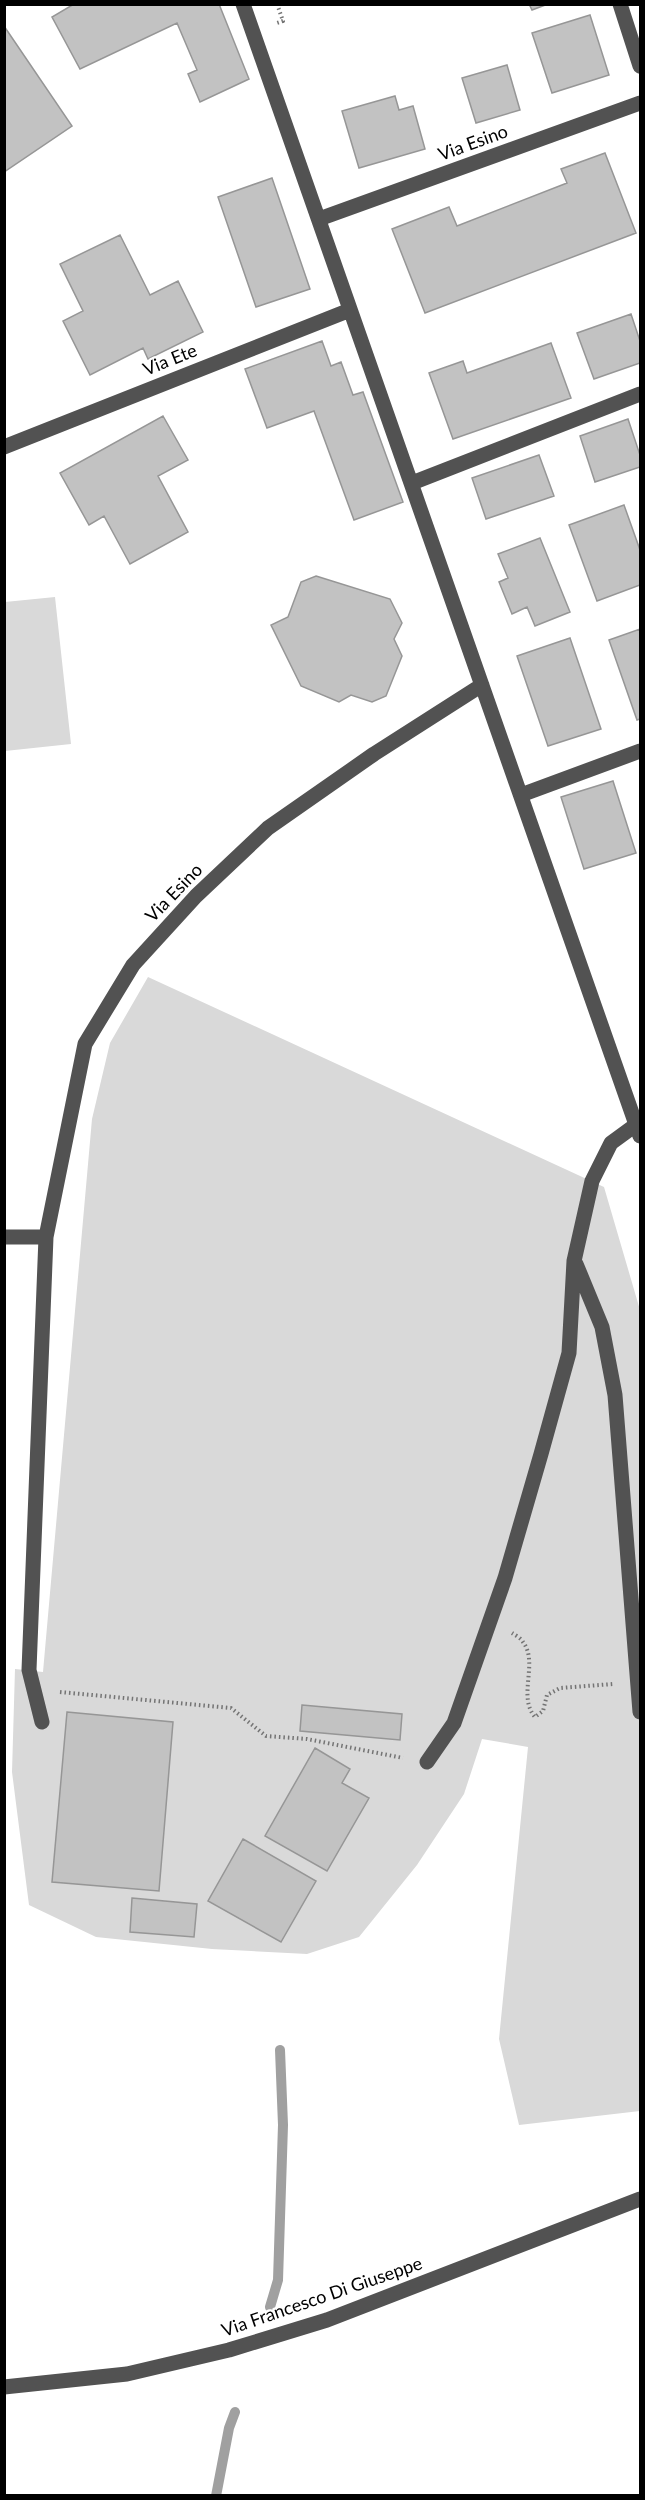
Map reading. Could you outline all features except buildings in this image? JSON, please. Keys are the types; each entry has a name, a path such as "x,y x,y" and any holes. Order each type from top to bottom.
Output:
{"street":[{"path":"243,4 639,1130 611,1143 592,1181 574,1261 569,1353 505,1578 454,1723 427,1762"},
{"path":"620,4 640,66"},
{"name":"Via Esino","path":"319,219 640,103"},
{"name":"Via Ete","path":"4,447 350,310"},
{"path":"412,483 640,394"},
{"name":"Via Esino","path":"42,1722 29,1670 46,1238 85,1044 133,965 196,896 268,828 374,754 482,685"},
{"path":"521,795 640,751"},
{"path":"4,1237 46,1238"},
{"path":"574,1261 602,1327 615,1395 640,1712"},
{"name":"Via Francesco Di Giuseppe","path":"4,2387 127,2374 230,2350 327,2320 640,2199"}],"path":[{"path":"511,1632 523,1642 529,1656 527,1697 529,1710 535,1717 543,1711 547,1695 560,1688 638,1682"},
{"path":"34,1690 231,1708 266,1736 307,1740 427,1762"}],"shaded area":[{"path":"55,597 71,744 5,751 5,602"},
{"path":"148,977 604,1187 640,1310 640,2111 519,2125 499,2039 528,1747 482,1739 464,1794 417,1865 359,1937 307,1954 212,1949 96,1937 29,1905 12,1772 15,1669 43,1672 92,1119 110,1043"}],"waterway":[{"path":"270,2307 278,2280 283,2125 280,2050"},
{"path":"216,2496 229,2428 235,2412"}]}
